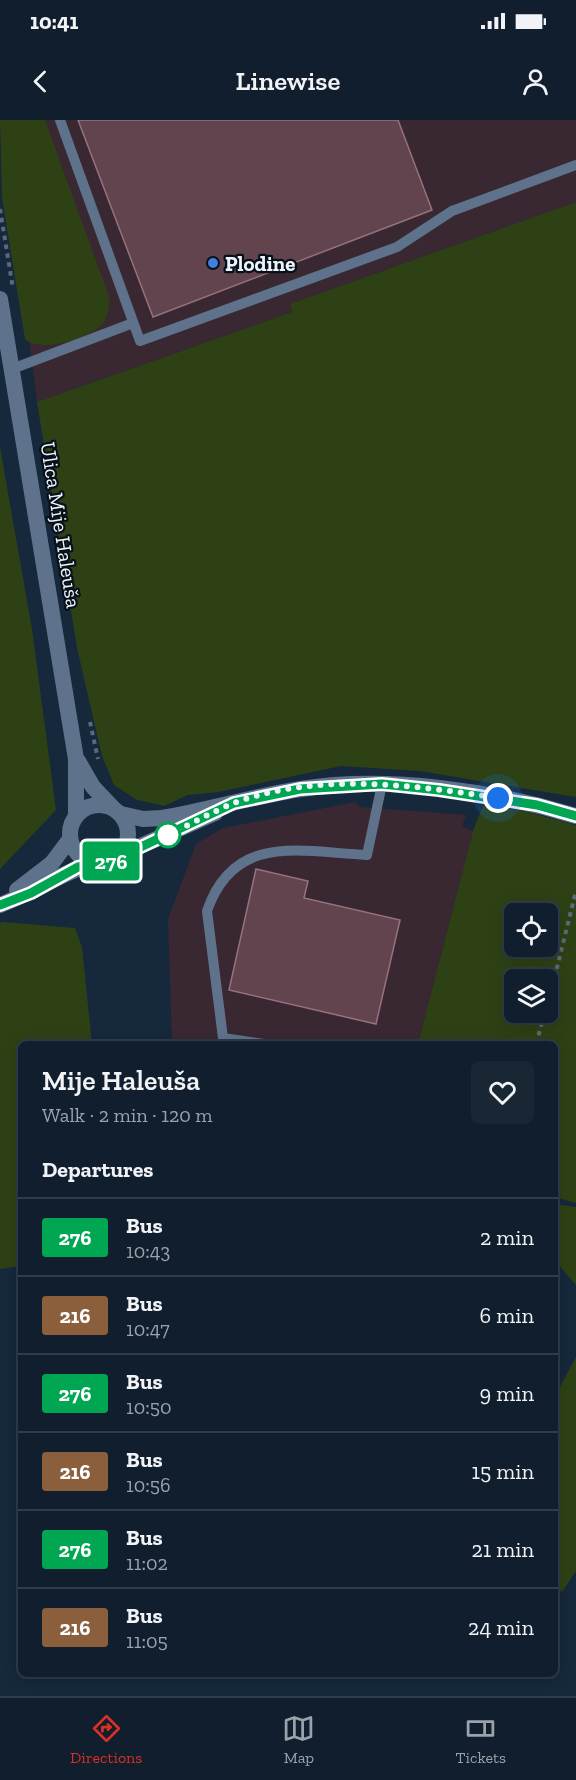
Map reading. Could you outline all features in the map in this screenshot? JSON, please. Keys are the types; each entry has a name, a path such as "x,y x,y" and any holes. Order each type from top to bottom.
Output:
{"main road":[{"name":"Ulica Mije Haleuša","path":"7,298 12,369 76,759 76,815"},
{"name":"Ulica Mije Haleuša","path":"76,759 97,793 117,811"},
{"path":"0,903 43,872 70,839 72,822 76,815 93,805 143,819 162,818 300,789 382,784 458,792 537,805 576,816"},
{"path":"0,903 31,893 78,867 111,861 196,823 234,803"},
{"path":"117,811 128,831 128,840 118,856"},
{"path":"70,839 78,855 93,863"}],"lane":[{"path":"60,120 140,340 397,247 452,212 576,165"},
{"path":"12,369 133,323"},
{"path":"244,1041 223,1038 207,911 213,891 223,876 243,860 269,851 367,855 382,784"}],"path":[{"path":"0,209 7,298"},
{"path":"88,715 100,769"},
{"path":"557,969 576,891"},
{"path":"537,1041 542,1023"}],"shaded area":[{"path":"0,120 576,120 576,202 290,304 292,312 37,402"},
{"path":"355,802 360,807 466,815 462,826 473,831 419,1041 172,1041 168,919 196,844 223,828"}],"green space":[{"path":"0,120 45,120 109,297 105,320 91,333 80,338 43,345 25,339 2,198"},
{"path":"576,202 576,797 420,771 341,766 219,792 188,795 164,806 137,800 114,785 102,756 77,648 37,402 292,312 290,304"},
{"path":"0,447 32,629 56,810 0,869"},
{"path":"483,806 520,810 576,825 576,1203 558,1198 558,1041 419,1041 473,831"},
{"path":"0,923 75,928 82,947 92,1041 18,1041 18,1266 0,1269"},
{"path":"558,1204 576,1207 576,1285 558,1264"},
{"path":"576,1357 576,1571 562,1592 558,1590 558,1390"}],"building":[{"name":"Plodine","path":"78,120 398,120 432,210 153,317"},
{"path":"256,869 308,881 304,898 400,920 376,1024 229,990"}],"bus line":[{"name":"276","path":"0,905 31,893 78,867 111,861 196,823 234,803 300,789 334,785 382,784 458,792 537,805 576,816"}],"place":[{"name":"Plodine","path":"213,263"}],"route":[{"path":"168,835 234,803 300,789 334,785 382,784 498,798"}]}
